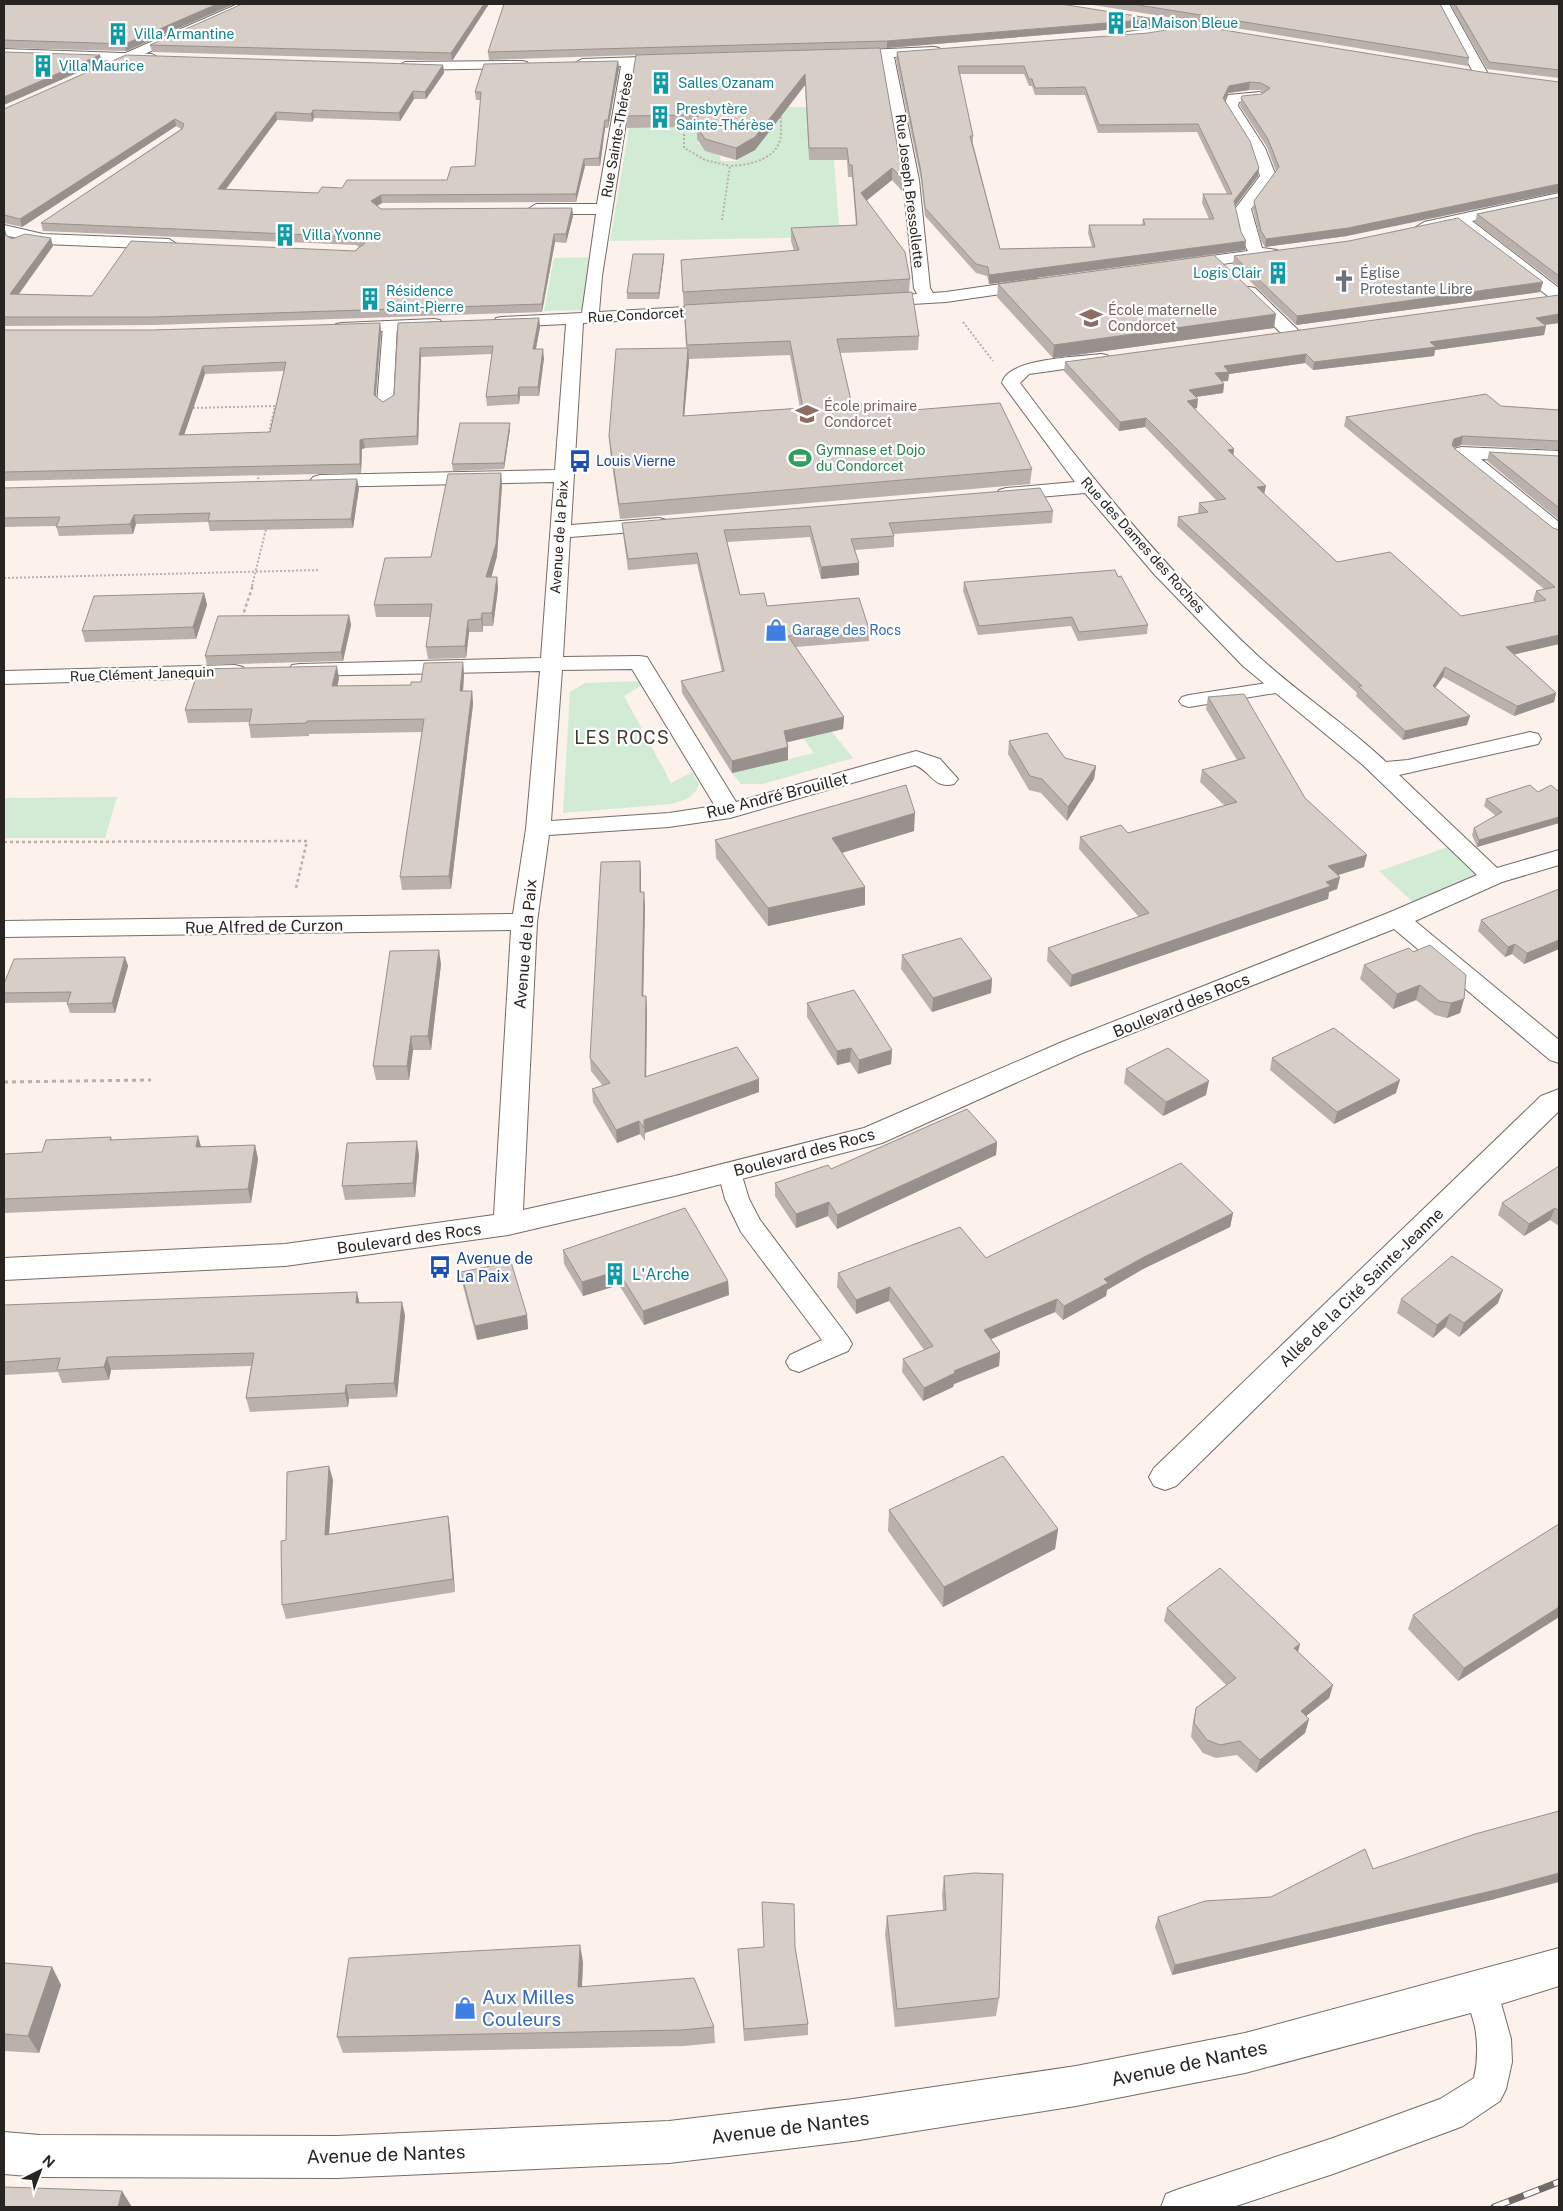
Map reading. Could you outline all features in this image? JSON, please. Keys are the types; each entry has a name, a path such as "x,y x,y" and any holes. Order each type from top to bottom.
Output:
{"street":[{"path":"87,75 248,4"},
{"path":"1443,4 1485,74 1462,71"},
{"path":"1109,38 1160,32 1182,25 1150,20"},
{"path":"828,56 945,50"},
{"path":"4,53 169,59"},
{"name":"Rue Joseph Bressollette","path":"887,54 911,180 922,288 927,298"},
{"path":"568,63 688,60"},
{"name":"Rue Sainte-Thérèse","path":"583,319 594,276 620,102 629,62"},
{"path":"388,66 437,67 531,64"},
{"path":"1260,96 1233,98 1232,106 1258,148 1268,176 1265,185 1249,198 1243,209 1255,250 1260,254"},
{"path":"1413,229 1559,198"},
{"name":"Rue Sainte-Thérèse","path":"517,209 604,209"},
{"path":"1460,220 1559,296"},
{"path":"25,235 41,224"},
{"path":"7,237 25,235 43,239 189,245"},
{"path":"1168,267 1289,251"},
{"path":"1217,260 1291,333"},
{"path":"860,302 946,297 1050,282"},
{"path":"1533,299 1559,296"},
{"name":"Rue Condorcet","path":"488,322 583,319 736,309"},
{"name":"Avenue de la Paix","path":"508,1224 524,922 538,829 561,532 563,476 583,319"},
{"path":"327,328 448,324"},
{"path":"1272,335 1310,330"},
{"path":"1016,374 1032,368 1119,356"},
{"name":"Rue des Dames des Roches","path":"1016,374 1012,378 1011,383 1014,388 1089,487 1162,570 1252,661 1381,769 1493,878"},
{"path":"1559,457 1461,453 1559,532"},
{"path":"257,483 563,476"},
{"path":"990,496 1089,487"},
{"path":"561,532 676,522"},
{"path":"550,665 639,662 730,810"},
{"name":"Rue Clément Janequin","path":"4,678 550,665"},
{"path":"1381,769 1408,766 1530,739"},
{"name":"Rue André Brouillet","path":"538,829 669,820 730,810 916,758 932,764 946,779"},
{"name":"Boulevard des Rocs","path":"4,1269 285,1255 508,1224 730,1172 872,1136 1072,1048 1397,919 1493,878 1559,857"},
{"path":"1397,919 1559,1054"},
{"name":"Rue Alfred de Curzon","path":"4,929 524,922"},
{"name":"Allée de la Cité Sainte-Jeanne","path":"1165,1477 1550,1103 1559,1098"},
{"name":"Avenue de Nantes","path":"4,2153 50,2156 337,2157 669,2142 853,2120 1076,2086 1246,2053 1559,1968"}],"lane":[{"path":"385,404 390,326"},
{"path":"1189,701 1281,687"},
{"path":"730,1172 737,1199 750,1225 839,1344 799,1362"},
{"path":"1178,2207 1332,2156 1450,2113 1488,2089 1495,2066 1496,2037 1482,1990"}],"path":[{"path":"684,126 684,148 705,160 730,166 744,165 764,159 775,150 781,136 781,115"},
{"path":"722,220 730,166"},
{"path":"946,297 999,368 1016,374"},
{"path":"266,444 275,406"},
{"path":"188,408 283,406"},
{"path":"257,483 261,464"},
{"path":"230,672 229,660 257,572 268,518"},
{"path":"4,578 319,570"},
{"path":"4,842 307,841 296,888"},
{"path":"4,1082 151,1080"}],"green space":[{"path":"759,107 829,107 808,131 809,160 834,160 840,237 610,241 629,128 697,127 701,141 697,143 720,156 721,161 737,161 736,156"},
{"path":"590,257 585,310 544,311 554,258"},
{"path":"639,681 644,684 624,696 671,783 692,772 699,784 697,789 688,798 671,804 563,813 570,692 585,683"},
{"path":"826,725 853,758 763,784 741,784 732,773 814,753 798,731"},
{"path":"117,797 105,838 4,838 4,798"},
{"path":"1451,846 1484,874 1413,902 1379,871"}],"building":[{"path":"4,4 217,4 125,44 4,40"},
{"path":"242,4 484,4 451,53 150,45"},
{"path":"504,4 1061,4 1155,19 887,41 488,52"},
{"path":"1132,4 1440,4 1469,58"},
{"path":"1455,4 1559,4 1559,70 1489,62"},
{"path":"1180,23 1482,72 1559,82 1559,184 1348,228 1266,239 1261,231 1254,201 1279,167 1268,139 1241,98 1242,96 1262,94 1270,88 1261,83 1250,82 1229,86 1223,98 1250,141 1259,168 1234,201 1241,232 1246,241 989,275 988,267 976,264 925,208 921,172 897,52 1148,33 1166,30","holes":["958,66 1024,66 1035,88 1085,87 1099,125 1198,124 1232,194 1203,194 1214,219 1143,219 1145,225 1089,225 1095,247 1000,249 970,136 973,136"]},
{"path":"880,48 903,179 892,168 861,193 905,252 910,279 683,292 681,260 799,250 791,228 857,225 852,165 849,165 847,148 809,148 805,74 755,137 736,148 705,139 697,127 698,115 626,116 636,55"},
{"path":"4,52 100,55 4,97"},
{"path":"126,55 443,65 425,92 413,91 399,113 313,110 311,114 276,112 218,189 318,193 322,187 342,188 347,180 447,180 451,167 475,166 481,92 475,92 484,64 618,61 608,120 605,120 599,158 584,159 576,194 381,195 371,201 381,209 572,208 566,234 554,234 542,304 153,317 4,317 4,234 12,239 25,234 51,238 10,294 92,296 131,241 355,251 365,243 355,237 41,223 182,129 184,124 175,119 20,219 4,215 4,109"},
{"path":"1559,197 1559,276 1477,214"},
{"path":"1458,218 1543,282 1297,316 1234,256 1349,241"},
{"path":"633,254 664,254 659,293 627,293"},
{"path":"1214,255 1276,314 1054,345 998,284"},
{"path":"912,292 919,336 837,339 852,405 872,403 876,413 1000,403 1032,469 619,504 609,436 616,349 688,348 683,416 803,408 790,341 687,345 684,305"},
{"path":"1559,295 1559,314 1536,318 1546,326 1430,342 1436,347 1314,362 1306,354 1224,366 1229,372 1215,373 1224,384 1189,390 1198,399 1187,401 1234,449 1228,450 1266,486 1257,487 1337,562 1390,552 1461,616 1546,600 1536,591 1555,587 1346,417 1486,394 1501,406 1559,410 1559,441 1463,436 1454,439 1452,445 1553,528 1559,530 1559,635 1506,647 1556,693 1517,706 1445,667 1433,686 1470,716 1405,731 1358,686 1362,686 1178,517 1208,512 1199,503 1226,499 1146,418 1120,422 1065,362"},
{"path":"539,318 533,349 543,349 538,387 519,387 518,395 486,397 493,346 420,348 417,436 360,440 360,464 4,472 4,330 153,330 380,323 374,395 383,402 394,395 398,323","holes":["286,362 270,432 179,435 203,366"]},
{"path":"460,423 510,423 504,463 452,464"},
{"path":"1489,452 1559,456 1559,508"},
{"path":"501,473 496,544 486,577 497,577 492,613 482,613 481,619 468,620 465,646 426,647 432,604 374,605 385,558 431,557 448,474"},
{"path":"357,479 351,519 208,521 210,513 134,515 130,524 56,527 60,517 4,518 4,488"},
{"path":"1040,488 1053,511 889,523 894,536 851,539 859,563 821,567 810,526 724,530 740,595 764,593 767,606 859,598 869,629 788,636 844,717 784,731 788,747 732,761 681,681 724,671 697,553 628,559 622,523"},
{"path":"1115,570 1118,577 1121,576 1148,625 1079,632 1072,617 979,626 964,582"},
{"path":"204,593 193,627 82,631 94,596"},
{"path":"349,615 341,652 205,656 218,616"},
{"path":"463,662 460,691 472,691 449,876 400,877 424,719 307,721 307,723 249,725 252,709 185,710 199,669 337,666 332,686 411,685 411,682 421,682 424,663"},
{"path":"1244,694 1305,798 1367,855 1328,866 1340,877 1326,882 1331,886 1072,975 1048,948 1149,913 1080,837 1121,825 1128,833 1237,802 1202,770 1245,758 1208,697"},
{"path":"1047,733 1065,758 1096,766 1068,807 1042,779 1030,776 1009,741"},
{"path":"906,785 915,813 832,838 865,887 768,908 715,840"},
{"path":"1530,785 1538,792 1551,785 1559,792 1559,817 1479,840 1474,828 1502,812 1486,799"},
{"path":"640,861 640,892 644,892 642,996 646,996 645,1077 737,1047 759,1079 644,1120 644,1128 639,1121 616,1130 592,1089 610,1083 590,1058 601,862"},
{"path":"1559,889 1559,940 1527,953 1515,944 1508,947 1481,920"},
{"path":"961,938 992,979 933,998 902,955"},
{"path":"1430,945 1466,975 1464,999 1451,1003 1439,1001 1420,985 1397,994 1364,965 1409,948 1413,952"},
{"path":"439,950 428,1036 411,1036 407,1066 373,1066 390,951"},
{"path":"125,957 112,1003 67,1004 71,992 4,993 4,984 14,959"},
{"path":"854,990 892,1050 859,1060 851,1048 837,1051 807,1003"},
{"path":"1334,1028 1400,1080 1337,1112 1272,1058"},
{"path":"1168,1048 1209,1081 1166,1102 1126,1069"},
{"path":"967,1109 997,1142 837,1215 829,1202 796,1214 775,1183 828,1165 831,1169"},
{"path":"198,1136 196,1147 255,1145 248,1189 4,1199 4,1154 42,1152 46,1140 111,1137 110,1140"},
{"path":"417,1141 413,1183 342,1186 347,1143"},
{"path":"1181,1163 1233,1213 1104,1279 1108,1283 1064,1306 1057,1299 984,1330 1000,1352 954,1371 955,1373 924,1388 903,1359 933,1346 890,1287 856,1300 838,1273 960,1227 986,1258"},
{"path":"1559,1166 1559,1211 1555,1208 1529,1224 1502,1203"},
{"path":"685,1208 728,1281 643,1311 618,1271 582,1282 563,1250"},
{"path":"1452,1256 1503,1290 1464,1323 1450,1314 1437,1325 1401,1299"},
{"path":"511,1262 527,1315 475,1326 461,1272"},
{"path":"357,1292 356,1303 402,1302 394,1383 346,1385 345,1393 246,1398 254,1353 107,1357 104,1367 57,1370 60,1358 4,1362 4,1305"},
{"path":"1003,1456 1058,1529 944,1587 889,1510"},
{"path":"329,1466 325,1535 448,1516 453,1579 282,1605 281,1541 286,1540 287,1472"},
{"path":"1559,1524 1559,1607 1464,1668 1413,1615"},
{"path":"1220,1568 1300,1644 1294,1648 1333,1685 1301,1711 1309,1719 1260,1760 1240,1741 1220,1745 1207,1740 1194,1723 1196,1708 1236,1678 1167,1608"},
{"path":"1559,1811 1559,1873 1500,1889 1175,1965 1158,1917 1205,1901 1271,1897 1365,1849 1373,1869 1475,1834"},
{"path":"974,1873 1003,1874 999,1998 897,2009 887,1916 946,1910 944,1876"},
{"path":"762,1902 794,1904 795,1947 808,2024 744,2029 738,1949 764,1947"},
{"path":"580,1945 578,1987 694,1978 714,2027 682,2030 337,2037 349,1958"},
{"path":"4,1963 52,1967 28,2036 4,2034"},
{"path":"4,2187 122,2191 118,2207 4,2207"}],"railway":[{"path":"1494,2207 1559,2182"}],"place":[{"name":"La Maison Bleue","path":"1116,23"},
{"name":"Villa Armantine","path":"118,34"},
{"name":"Villa Maurice","path":"43,66"},
{"name":"Salles Ozanam","path":"661,83"},
{"name":"Presbytère Sainte-Thérèse","path":"660,117"},
{"name":"Villa Yvonne","path":"285,235"},
{"name":"Logis Clair","path":"1278,273"},
{"name":"Église Protestante Libre","path":"1344,281"},
{"name":"Résidence Saint-Pierre","path":"370,299"},
{"name":"École maternelle Condorcet","path":"1091,318"},
{"name":"École primaire Condorcet","path":"807,414"},
{"name":"Gymnase et Dojo du Condorcet","path":"800,458"},
{"name":"Louis Vierne","path":"580,461"},
{"name":"Garage des Rocs","path":"776,630"},
{"name":"Avenue de La Paix","path":"440,1267"},
{"name":"L'Arche","path":"615,1274"},
{"name":"Aux Milles Couleurs","path":"465,2008"}],"district":[{"name":"LES ROCS","path":"622,738"}]}
